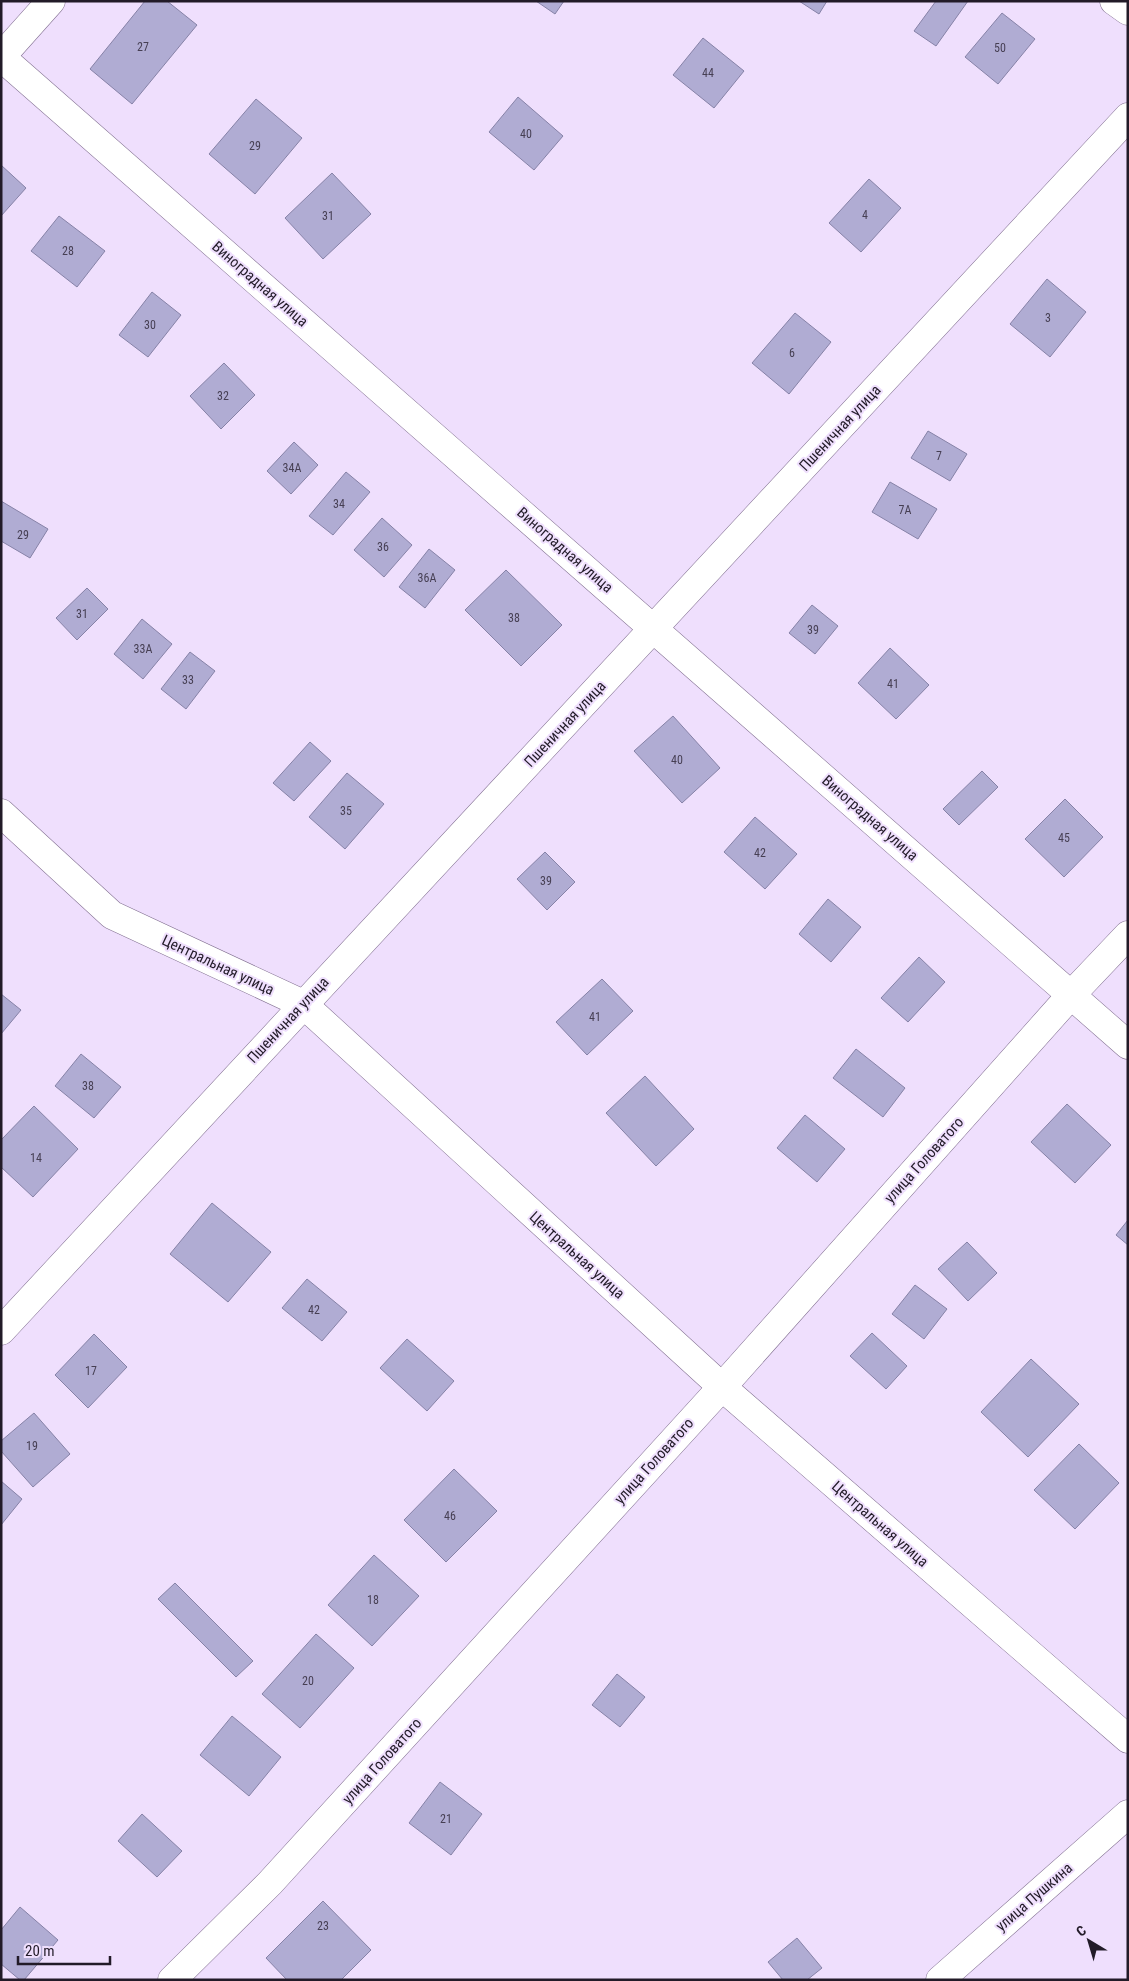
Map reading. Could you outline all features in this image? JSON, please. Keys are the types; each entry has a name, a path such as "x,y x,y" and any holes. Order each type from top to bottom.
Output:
{"street":[{"path":"1,57 50,1"},
{"path":"1114,1 1128,11"},
{"name":"Виноградная улица","path":"1,57 1128,1045"},
{"name":"Пшеничная улица","path":"1,1331 1128,117"},
{"name":"Центральная улица","path":"1,813 112,915 303,1004 722,1387 1128,1739"},
{"name":"улица Головатого","path":"172,1980 270,1883 722,1387 1071,995 1128,935"},
{"name":"улица Пушкина","path":"940,1980 1128,1814"}],"building":[{"path":"145,1 167,1 197,25 132,104 90,69"},
{"path":"536,1 564,1 555,14"},
{"path":"799,1 827,1 819,14"},
{"path":"936,1 968,1 936,46 914,31"},
{"path":"1002,13 1035,39 998,84 965,57"},
{"path":"703,38 744,71 714,108 673,75"},
{"path":"518,97 563,136 534,170 489,132"},
{"path":"256,99 302,138 255,194 209,154"},
{"path":"1,165 26,188 1,216"},
{"path":"332,173 371,214 323,259 285,218"},
{"path":"869,179 901,208 861,252 829,223"},
{"path":"59,216 105,251 77,287 31,251"},
{"path":"1047,279 1086,312 1050,357 1010,324"},
{"path":"152,292 181,315 148,357 119,335"},
{"path":"795,313 831,342 789,394 752,363"},
{"path":"224,363 255,395 221,429 190,396"},
{"path":"928,431 967,454 950,481 911,458"},
{"path":"294,442 318,465 291,494 267,471"},
{"path":"346,472 370,492 333,535 309,516"},
{"path":"890,482 937,509 918,539 872,512"},
{"path":"1,501 48,529 30,558 1,541"},
{"path":"382,518 412,545 384,577 354,550"},
{"path":"429,549 455,570 425,608 399,587"},
{"path":"506,570 562,625 521,666 465,610"},
{"path":"87,588 108,609 77,640 56,618"},
{"path":"812,605 838,626 815,654 789,633"},
{"path":"142,619 172,644 143,679 114,654"},
{"path":"890,648 929,685 896,719 858,683"},
{"path":"190,652 215,671 186,709 161,689"},
{"path":"673,716 720,768 682,803 634,751"},
{"path":"310,742 331,761 294,801 273,783"},
{"path":"982,771 998,787 959,825 943,809"},
{"path":"347,773 384,804 345,849 309,817"},
{"path":"1065,799 1103,837 1064,877 1025,839"},
{"path":"755,817 797,854 765,889 724,852"},
{"path":"545,852 575,882 547,910 517,879"},
{"path":"828,899 861,927 831,962 799,934"},
{"path":"919,957 945,982 908,1022 881,998"},
{"path":"602,979 633,1011 587,1055 556,1022"},
{"path":"1,994 21,1010 1,1034"},
{"path":"856,1049 905,1088 883,1117 833,1078"},
{"path":"81,1054 121,1087 94,1118 55,1086"},
{"path":"645,1076 694,1129 656,1166 606,1113"},
{"path":"1067,1104 1111,1145 1075,1183 1031,1142"},
{"path":"34,1106 78,1149 33,1197 1,1167 1,1140"},
{"path":"805,1115 845,1149 817,1182 777,1148"},
{"path":"212,1203 271,1252 228,1302 170,1254"},
{"path":"1128,1220 1128,1245 1116,1235"},
{"path":"967,1242 997,1273 968,1301 938,1269"},
{"path":"307,1279 347,1312 322,1341 282,1308"},
{"path":"915,1285 947,1309 924,1339 892,1314"},
{"path":"872,1333 907,1366 886,1389 850,1356"},
{"path":"94,1334 127,1367 88,1408 55,1375"},
{"path":"407,1339 454,1381 427,1411 380,1368"},
{"path":"1031,1359 1079,1404 1028,1457 981,1412"},
{"path":"34,1413 70,1454 33,1487 1,1451 1,1441"},
{"path":"1079,1444 1119,1483 1075,1529 1034,1490"},
{"path":"454,1469 497,1511 446,1562 404,1520"},
{"path":"1,1481 22,1499 1,1525"},
{"path":"374,1555 419,1596 372,1646 328,1605"},
{"path":"175,1583 253,1661 236,1677 158,1599"},
{"path":"316,1634 354,1668 300,1728 262,1694"},
{"path":"617,1674 645,1697 620,1727 592,1705"},
{"path":"232,1716 281,1757 249,1796 200,1755"},
{"path":"440,1782 482,1814 451,1855 409,1823"},
{"path":"142,1814 182,1851 157,1877 118,1841"},
{"path":"323,1901 371,1950 341,1980 287,1980 266,1958"},
{"path":"20,1907 58,1940 24,1980 20,1980 1,1964 1,1930"},
{"path":"797,1938 822,1968 807,1980 783,1980 768,1962"}]}
